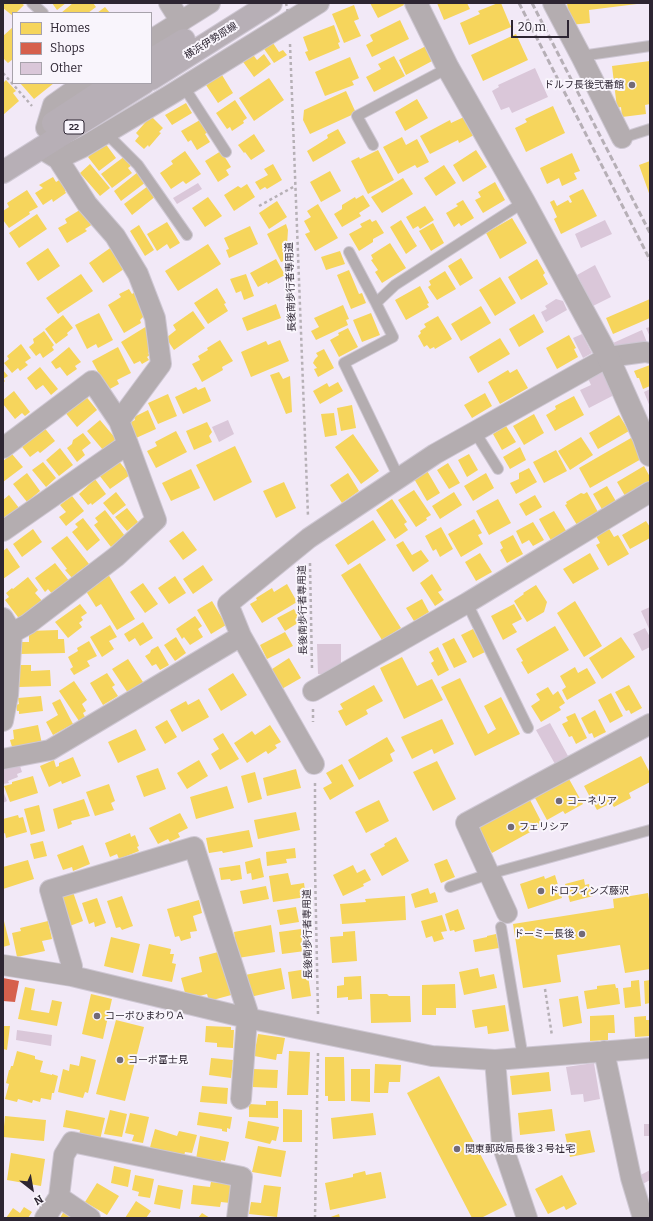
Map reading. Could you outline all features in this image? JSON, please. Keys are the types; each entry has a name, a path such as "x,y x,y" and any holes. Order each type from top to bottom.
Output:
{"main road":[{"name":"横浜伊勢原線","path":"152,59 243,3"},
{"name":"横浜伊勢原線","path":"152,78 284,10"},
{"name":"22","path":"3,155 112,84"},
{"name":"22","path":"3,172 49,154 143,84"}],"street":[{"path":"169,3 181,22"},
{"path":"152,39 210,3"},
{"path":"119,421 161,364 156,318 138,274 115,236 87,204 49,154 83,147 184,87 284,10 320,3"},
{"path":"416,3 448,68 524,202 608,357 650,455"},
{"path":"553,3 622,138"},
{"path":"46,128 53,105 83,84"},
{"path":"314,764 241,636 228,604 309,538 435,454 608,357 646,352 650,353"},
{"path":"3,448 92,381 119,421 156,520 117,556 28,624 7,625 8,695 3,721"},
{"path":"3,531 128,444"},
{"path":"313,692 650,492"},
{"path":"3,759 50,750 241,636"},
{"path":"504,920 489,874 466,823 649,729"},
{"path":"72,976 72,966 50,890 194,847 249,1018 241,1099"},
{"path":"3,965 72,976 249,1018 432,1056 495,1060 650,1048"},
{"path":"604,1051 631,1178 643,1218"},
{"path":"495,1060 502,1144 527,1218"},
{"path":"45,1218 59,1197 64,1155 72,1142 242,1177 237,1218"},
{"path":"59,1197 90,1218"}],"lane":[{"path":"32,3 42,12"},
{"path":"581,56 650,46"},
{"path":"373,145 357,116 448,68"},
{"path":"184,87 226,152"},
{"path":"622,138 650,129"},
{"path":"106,133 138,165 187,235"},
{"path":"376,303 395,286 524,202"},
{"path":"349,252 393,337 344,363 399,478"},
{"path":"475,432 498,469"},
{"path":"467,602 528,728"},
{"path":"450,887 489,874 650,830"},
{"path":"504,920 523,1058"}],"path":[{"name":"長後南歩行者専用道","path":"284,10 295,186 309,538 314,728"},
{"path":"3,73 12,83"},
{"path":"13,84 38,113 53,105"},
{"path":"259,206 295,186"},
{"name":"長後南歩行者専用道","path":"314,764 319,1033 315,1218"},
{"path":"544,989 555,1055"}],"building: Homes":[{"path":"3,3 21,3 24,5 17,12 12,12 12,15 3,8"},
{"path":"52,3 66,3 57,10"},
{"path":"73,3 93,3 96,7 89,12 62,12"},
{"path":"370,3 403,3 404,5 378,18"},
{"path":"437,3 467,3 470,9 444,20"},
{"path":"501,3 511,27 469,45 460,23 480,14 478,11"},
{"path":"567,3 637,4 589,10 590,23 570,25"},
{"path":"354,5 359,19 354,21 361,36 344,43 332,14"},
{"path":"105,7 109,12 98,12"},
{"path":"400,20 409,39 372,57 366,45 373,41 370,35"},
{"path":"334,25 340,42 338,43 340,48 309,61 305,52 308,51 303,37"},
{"path":"12,28 12,60 8,63 3,58 3,36"},
{"path":"516,34 528,60 483,81 471,55"},
{"path":"271,40 279,52 283,50 287,55 274,63 262,46"},
{"path":"426,46 434,60 406,75 399,60"},
{"path":"251,52 257,60 264,54 271,64 254,77 241,59"},
{"path":"394,56 405,76 374,92 366,77 381,69 378,64"},
{"path":"350,57 359,78 352,81 354,85 325,96 315,72"},
{"name":"ドルフ長後弐番館","path":"650,61 650,104 645,105 646,114 622,117 621,107 617,108 612,66"},
{"path":"222,75 233,93 218,103 206,85"},
{"path":"269,78 284,100 254,121 239,98"},
{"path":"6,80 16,91 13,93 19,101 3,115 3,83"},
{"path":"21,84 53,84 34,99"},
{"path":"346,91 356,113 310,134 303,120 304,110"},
{"path":"417,99 428,118 405,131 395,112"},
{"path":"235,100 247,118 243,121 244,123 232,131 230,127 227,129 216,113"},
{"path":"186,103 192,113 172,125 165,115"},
{"path":"553,106 565,133 526,152 515,128 527,122 525,119"},
{"path":"151,116 163,128 159,132 161,133 149,147 148,145 144,149 135,141 139,136 136,133"},
{"path":"464,117 474,135 459,143 458,140 430,154 420,136 450,120 451,123"},
{"path":"200,120 208,132 205,134 210,142 197,150 191,140 188,142 181,131"},
{"path":"338,129 346,143 313,162 307,151 328,138 327,135"},
{"path":"254,134 265,151 251,160 238,145"},
{"path":"402,137 406,145 417,139 429,162 417,168 415,165 398,174 383,147"},
{"path":"105,143 116,158 99,171 88,157"},
{"path":"378,150 394,180 368,194 351,161 359,157 360,159"},
{"path":"476,150 487,167 463,182 453,165"},
{"path":"185,151 201,174 186,184 183,181 171,189 160,173 173,164 171,161"},
{"path":"221,151 231,167 226,170 229,175 218,182 205,161"},
{"path":"572,153 580,171 574,173 577,179 562,186 559,178 547,184 540,168"},
{"path":"125,156 132,165 128,168 132,173 112,188 101,174"},
{"path":"650,161 650,196 639,165"},
{"path":"90,164 110,188 100,196 80,173"},
{"path":"273,164 282,180 267,189 265,187 260,190 255,182 268,175 264,169"},
{"path":"444,165 456,183 436,196 424,178"},
{"path":"330,171 341,191 321,202 310,182"},
{"path":"138,172 146,182 121,201 114,191"},
{"path":"53,177 56,182 61,179 67,189 65,191 66,193 53,202 52,199 43,205 35,193 43,188 39,185"},
{"path":"403,178 413,194 382,213 371,197"},
{"path":"495,182 505,200 483,213 475,200 481,197 478,192"},
{"path":"247,184 255,197 234,211 224,195 238,186 241,188"},
{"path":"148,186 156,196 132,215 124,204"},
{"path":"583,189 597,216 561,234 554,219 557,217 550,202 554,200 557,206 568,200 570,203 572,202 569,196"},
{"path":"27,190 38,207 29,212 30,214 9,228 3,220 3,211 9,207 7,203"},
{"path":"363,195 370,206 359,213 361,216 342,227 334,214 342,209 342,205 355,197 356,199"},
{"path":"208,197 222,216 205,227 192,208"},
{"path":"463,200 474,218 461,226 459,223 454,227 446,213 458,206 456,204"},
{"path":"277,201 287,217 269,229 259,213"},
{"path":"318,204 338,238 315,251 305,234 310,232 304,221 311,217 307,211"},
{"path":"425,206 434,220 420,229 418,226 413,229 406,217"},
{"path":"83,208 93,224 85,229 87,231 67,243 58,228 67,223 65,219"},
{"path":"37,214 47,229 19,248 9,233"},
{"path":"512,218 527,243 500,259 486,233"},
{"path":"370,219 372,222 376,220 384,233 373,239 373,242 359,251 349,234 362,227 360,224"},
{"path":"401,220 417,246 406,254 390,227"},
{"path":"167,222 180,243 170,249 167,244 157,251 147,234"},
{"path":"433,223 444,243 431,251 419,231"},
{"path":"286,224 288,230 286,260 281,262 267,234"},
{"path":"139,225 154,250 145,256 130,231"},
{"path":"250,226 258,244 229,258 226,250 229,249 224,238"},
{"path":"390,243 406,268 382,283 375,272 378,270 371,260 373,259 371,255"},
{"path":"208,244 221,264 178,291 165,271"},
{"path":"113,246 127,267 103,283 89,263"},
{"path":"48,248 60,266 38,281 26,263"},
{"path":"340,251 345,264 326,270 321,257"},
{"path":"461,258 473,278 460,286 448,266"},
{"path":"276,259 285,275 268,284 267,282 258,287 250,273"},
{"path":"537,259 545,273 543,275 548,284 521,300 508,277"},
{"path":"349,270 359,294 362,293 366,303 351,309 337,275"},
{"path":"445,271 456,289 437,300 428,287 431,285 429,281"},
{"path":"81,274 93,291 58,314 46,298"},
{"path":"246,274 254,296 244,300 241,291 236,293 230,279"},
{"path":"500,277 516,303 495,316 479,290"},
{"path":"420,286 429,303 427,304 429,307 406,320 395,300"},
{"path":"217,288 226,303 224,304 228,311 208,324 194,303"},
{"path":"129,289 132,294 135,292 145,315 140,320 141,323 124,333 108,305 121,297 119,294"},
{"path":"650,299 650,318 613,334 606,318"},
{"path":"276,304 281,318 247,331 242,318"},
{"path":"343,305 349,319 346,320 348,325 316,340 311,331 319,327 314,318"},
{"path":"481,306 491,323 461,341 451,324"},
{"path":"193,311 205,328 174,350 166,338 176,330 173,325"},
{"path":"99,313 113,340 98,348 96,344 87,349 75,325"},
{"path":"371,313 380,335 362,342 353,320"},
{"path":"534,314 544,332 519,347 509,329"},
{"path":"63,315 73,328 67,333 68,335 56,344 45,329"},
{"path":"438,316 452,339 435,349 434,347 430,349 427,345 424,347 418,336 421,333 420,331 426,327 424,324"},
{"path":"147,326 153,336 147,340 153,350 148,353 150,355 147,357 149,360 142,364 140,361 134,364 121,342"},
{"path":"348,328 358,347 339,357 330,340 339,335 338,333"},
{"path":"44,331 54,345 52,347 54,350 43,358 40,353 36,356 29,347 34,343 33,339"},
{"path":"569,335 576,348 574,349 578,357 557,369 546,348"},
{"path":"500,338 510,354 478,373 469,357"},
{"path":"220,340 233,361 222,367 223,370 202,382 192,364 200,360 198,356 208,350 207,348"},
{"path":"280,340 289,361 251,377 241,352 266,341 268,345"},
{"path":"21,344 31,358 25,362 28,365 20,371 18,368 12,373 4,363 9,359 7,356"},
{"path":"69,347 81,362 75,366 77,369 67,376 60,367 56,369 51,362"},
{"path":"118,347 131,373 117,380 119,384 108,390 92,361"},
{"path":"324,349 334,368 318,377 314,369 317,368 313,363 318,356 316,353"},
{"path":"650,365 650,386 643,389 639,378 637,378 634,371"},
{"path":"40,367 58,389 51,395 43,385 36,390 27,378"},
{"path":"517,369 528,388 500,404 488,382 508,370 510,373"},
{"path":"3,370 8,376 3,379"},
{"path":"279,372 283,379 290,376 292,412 286,414 270,375"},
{"path":"338,382 343,391 320,404 313,391 327,383 329,387"},
{"path":"196,387 198,390 205,387 211,401 183,414 175,397"},
{"path":"14,391 30,412 25,416 22,413 15,419 3,404 3,400"},
{"path":"485,393 492,406 472,418 464,405"},
{"path":"84,394 97,410 77,427 64,411"},
{"path":"168,394 177,416 158,424 148,403"},
{"path":"574,396 584,415 555,431 546,415 556,409 555,406"},
{"path":"352,405 356,428 341,431 337,408"},
{"path":"148,410 156,429 136,438 129,423 135,420 134,417"},
{"path":"334,413 337,435 325,437 321,414"},
{"path":"534,414 544,433 524,445 513,426"},
{"path":"619,415 629,431 598,449 589,433"},
{"path":"100,420 116,439 103,450 87,431"},
{"path":"207,422 212,432 209,436 212,442 194,450 186,431"},
{"path":"43,426 55,441 40,453 38,451 30,457 19,443"},
{"path":"506,426 516,442 502,450 493,434"},
{"path":"176,431 187,452 156,468 147,451 157,446 155,442"},
{"path":"83,433 91,443 82,450 85,455 77,462 67,448 72,444 73,440"},
{"path":"353,434 379,471 361,484 335,447"},
{"path":"581,437 593,455 570,470 558,451"},
{"path":"631,438 643,458 590,488 579,468"},
{"path":"235,446 252,482 214,501 196,465"},
{"path":"520,447 526,460 510,469 503,457"},
{"path":"60,448 73,465 59,476 46,460"},
{"path":"556,450 567,471 544,483 533,462"},
{"path":"12,454 23,467 3,482 3,461"},
{"path":"469,454 478,470 467,477 458,460"},
{"path":"118,460 130,475 110,489 99,475"},
{"path":"43,462 56,478 46,487 32,470"},
{"path":"448,463 460,483 449,489 437,470"},
{"path":"644,466 650,477 650,488 628,501 617,482"},
{"path":"529,468 537,482 516,494 510,483 519,479 519,473"},
{"path":"191,469 200,488 171,501 162,483"},
{"path":"426,469 440,493 427,501 413,477"},
{"path":"27,473 40,491 27,502 13,484"},
{"path":"348,473 359,491 342,503 330,485"},
{"path":"486,473 494,488 473,501 464,486"},
{"path":"95,479 106,494 92,505 91,503 88,505 79,494"},
{"path":"284,482 296,508 276,518 263,491"},
{"path":"607,486 617,503 603,511 593,494"},
{"path":"414,490 431,515 426,518 427,520 416,527 398,500"},
{"path":"116,492 126,505 113,515 103,503"},
{"path":"454,492 462,505 440,519 432,506"},
{"path":"587,492 598,512 577,525 565,505 567,504 566,502 581,493 584,494"},
{"path":"9,495 19,508 3,521 3,500"},
{"path":"535,495 542,507 526,516 519,504"},
{"path":"72,496 84,511 66,526 59,517 66,512 60,505"},
{"path":"392,499 407,522 404,524 408,530 395,539 376,510"},
{"path":"498,499 511,523 489,535 476,511"},
{"path":"127,508 138,522 127,531 115,517"},
{"path":"105,510 125,536 111,547 94,525 98,522 95,518"},
{"path":"554,511 568,534 553,544 539,519"},
{"path":"83,518 100,540 87,551 72,532 78,527 75,524"},
{"path":"474,519 482,533 478,535 483,544 461,557 448,534"},
{"path":"373,520 386,540 348,565 335,545"},
{"path":"646,521 650,527 650,538 630,549 622,535"},
{"path":"533,522 544,540 533,546 529,540 522,544 516,531"},
{"path":"441,527 453,549 440,557 436,549 433,551 425,536"},
{"path":"608,527 614,537 618,535 629,554 608,566 596,545 600,543 595,534"},
{"path":"33,529 42,542 22,557 13,544"},
{"path":"183,531 197,550 183,560 169,541"},
{"path":"513,535 523,554 507,563 500,550 503,548 500,542"},
{"path":"67,536 89,564 77,573 78,575 73,579 65,570 67,569 51,548"},
{"path":"403,541 412,555 421,550 429,561 413,572 396,545"},
{"path":"7,548 20,567 3,579 3,551"},
{"path":"480,553 492,572 476,581 465,562"},
{"path":"590,553 599,569 573,584 563,569"},
{"path":"55,563 70,582 53,595 48,589 45,592 35,578"},
{"path":"360,563 401,628 382,640 341,575"},
{"path":"203,565 213,580 193,594 183,579"},
{"path":"108,574 135,619 117,630 101,604 96,607 84,588"},
{"path":"432,574 442,590 438,592 444,600 435,606 420,583"},
{"path":"175,576 186,593 169,604 158,588"},
{"path":"28,577 38,590 35,593 44,603 21,621 5,600 9,597 6,593"},
{"path":"143,583 158,604 145,613 130,592"},
{"path":"287,584 297,602 262,623 250,604 257,600 256,598 272,588 274,592"},
{"path":"536,585 547,602 544,612 527,622 514,601"},
{"path":"422,599 429,612 414,621 406,608"},
{"path":"212,601 226,625 211,634 197,610"},
{"path":"575,601 602,646 584,657 557,613"},
{"path":"80,604 87,613 81,617 83,620 79,623 82,627 68,638 55,622"},
{"path":"514,604 522,619 512,624 517,632 503,640 491,616"},
{"path":"294,609 301,621 285,631 277,618"},
{"path":"195,616 202,626 198,629 203,637 190,645 184,637 182,639 176,629"},
{"path":"143,622 153,638 140,646 135,638 129,642 124,634"},
{"path":"110,625 117,637 109,641 114,649 102,657 90,637"},
{"path":"555,626 569,650 528,674 516,649"},
{"path":"473,629 485,652 473,658 461,635"},
{"path":"58,630 58,639 64,639 65,653 20,654 20,642 29,642 29,631"},
{"path":"285,632 293,646 267,659 260,645"},
{"path":"176,637 186,653 175,661 164,645"},
{"path":"621,637 635,657 602,679 589,658"},
{"path":"454,638 467,662 454,668 442,644"},
{"path":"89,641 97,656 87,661 90,666 74,675 70,669 73,667 68,657 78,651 77,648"},
{"path":"158,646 169,665 160,670 156,664 152,666 145,656"},
{"path":"438,647 449,670 438,676 431,663 434,661 429,652"},
{"path":"402,657 417,686 432,679 443,700 404,719 380,668"},
{"path":"289,658 301,678 280,690 269,671"},
{"path":"128,659 143,682 128,693 112,669"},
{"path":"18,665 31,665 31,671 50,670 51,686 19,687"},
{"path":"575,667 578,673 587,668 596,683 567,700 562,690 566,687 560,676"},
{"path":"107,673 115,685 112,687 118,696 103,705 90,683"},
{"path":"233,673 247,695 221,711 208,689"},
{"path":"460,678 488,734 496,729 484,706 501,697 520,734 475,756 441,687"},
{"path":"74,681 87,700 82,704 86,711 83,713 85,717 79,721 59,691"},
{"path":"374,685 383,701 366,710 368,714 346,726 338,711 343,709 340,704"},
{"path":"629,685 642,708 631,714 629,710 626,711 615,692"},
{"path":"548,687 553,695 558,691 565,703 559,707 561,710 541,722 531,706 540,700 536,694"},
{"path":"611,693 623,716 610,723 598,700"},
{"path":"41,696 43,711 19,714 16,705 19,704 18,698"},
{"path":"60,699 73,724 53,735 46,722 58,715 52,703"},
{"path":"199,699 209,717 182,732 170,710 186,701 188,705"},
{"path":"595,710 606,732 594,738 592,733 589,734 581,718"},
{"path":"575,713 587,738 576,744 572,736 569,737 562,724 568,721 566,717"},
{"path":"442,719 454,744 434,754 432,749 412,759 401,737"},
{"path":"167,720 177,737 165,744 155,727"},
{"path":"38,725 42,744 13,750 10,740 14,739 13,730"},
{"path":"270,725 281,742 275,745 277,748 268,754 266,751 247,763 234,743 252,731 255,735"},
{"path":"136,729 146,750 118,763 108,742"},
{"path":"223,733 239,759 220,770 211,754 219,749 213,739"},
{"path":"387,737 395,751 390,754 393,761 359,780 348,760"},
{"path":"641,756 650,773 650,782 629,793 631,798 614,807 611,803 597,810 584,786"},
{"path":"73,757 81,776 62,784 61,781 49,787 40,766 54,760 56,767 59,766 59,763"},
{"path":"199,760 208,776 187,789 177,773"},
{"path":"437,761 456,799 433,811 413,772"},
{"path":"342,764 354,786 330,800 323,788 332,783 326,773"},
{"path":"158,768 166,789 144,797 136,776"},
{"path":"296,769 301,788 267,796 263,778"},
{"path":"255,772 262,799 248,803 241,776"},
{"path":"33,776 38,793 10,802 4,786"},
{"name":"コーネリア","path":"569,779 583,804 565,814 563,811 547,820 535,798"},
{"path":"109,784 115,801 111,803 114,810 95,816 86,792"},
{"path":"227,786 234,808 196,819 190,797"},
{"path":"84,799 90,816 71,821 72,824 58,829 53,809"},
{"path":"379,800 389,821 366,833 355,812"},
{"name":"フェリシア","path":"530,800 543,825 492,853 478,828"},
{"path":"39,805 45,831 31,835 24,809"},
{"path":"296,812 300,830 258,839 254,820"},
{"path":"180,813 188,828 178,833 180,837 170,842 168,839 158,844 149,828"},
{"path":"18,815 19,818 23,817 27,832 6,838 5,833 3,834 3,819"},
{"path":"249,830 253,847 223,853 222,851 209,853 206,838"},
{"path":"130,833 131,837 135,835 139,846 137,847 139,851 119,859 117,854 110,857 105,843"},
{"path":"396,837 409,861 382,876 370,854 385,846 384,844"},
{"path":"43,841 47,856 34,859 30,844"},
{"path":"83,845 90,864 73,871 72,867 63,870 57,855"},
{"path":"295,848 296,858 286,859 287,863 267,866 266,852"},
{"path":"260,858 264,877 252,880 251,873 247,874 245,862"},
{"path":"447,859 455,877 441,883 434,864"},
{"path":"28,860 34,879 3,889 3,867"},
{"path":"240,865 242,879 231,881 230,879 221,880 219,868"},
{"path":"353,865 357,873 365,869 371,880 363,884 364,886 343,896 333,875"},
{"path":"288,873 291,885 304,883 306,897 273,902 269,876"},
{"name":"ドロフィンズ藤沢","path":"555,875 562,898 528,909 520,884 544,876 545,879"},
{"path":"584,879 585,885 589,884 593,896 570,902 565,884"},
{"path":"266,886 269,899 243,904 240,891"},
{"path":"428,888 430,894 435,892 438,902 415,908 411,894"},
{"path":"73,892 83,921 67,927 57,897"},
{"name":"ドーミー長後","path":"648,893 650,907 650,969 625,973 620,945 557,955 561,982 523,988 513,924 614,908 613,899"},
{"path":"122,896 133,926 122,930 120,927 116,928 107,901"},
{"path":"405,896 406,920 342,924 340,904 366,902 365,899"},
{"path":"97,898 106,923 95,927 94,922 89,924 82,903"},
{"path":"199,900 202,913 193,916 197,931 190,932 191,938 181,941 179,936 175,937 167,909"},
{"path":"296,907 299,922 280,925 277,910"},
{"path":"458,909 465,929 455,932 454,930 450,931 445,914"},
{"path":"442,915 447,931 441,932 444,939 434,942 432,936 426,938 421,921"},
{"path":"3,917 10,945 3,947"},
{"path":"48,921 52,939 42,941 45,951 17,957 12,933 21,931 20,928"},
{"path":"271,925 275,952 238,958 234,932"},
{"path":"301,929 305,951 282,954 279,932"},
{"path":"355,931 357,961 332,963 330,937 343,936 343,932"},
{"path":"496,934 499,948 475,952 473,940"},
{"path":"111,937 140,944 133,973 104,966"},
{"path":"149,944 171,949 170,954 174,954 172,963 176,964 172,982 142,976"},
{"path":"222,951 235,994 209,1001 207,994 196,997 185,993 181,978 202,972 199,957"},
{"path":"281,968 285,989 250,997 245,975"},
{"path":"478,968 480,977 494,974 497,988 464,995 459,972"},
{"path":"307,969 311,996 292,999 288,972"},
{"path":"361,976 362,999 348,1000 348,997 337,998 337,986 344,985 344,977"},
{"path":"639,980 641,1006 625,1008 623,988 631,987 631,981"},
{"path":"650,980 650,1003 645,1004 644,981"},
{"path":"455,984 456,1008 436,1008 436,1015 422,1015 422,985"},
{"path":"615,984 616,988 618,988 620,1004 587,1009 584,991 597,989 597,986"},
{"path":"25,987 35,989 31,1010 49,1013 52,1000 62,1002 57,1026 18,1019"},
{"name":"コーポひまわりＡ","path":"91,994 112,999 103,1039 82,1034"},
{"path":"370,994 410,996 411,1022 371,1023"},
{"path":"578,996 582,1023 563,1027 559,999"},
{"path":"505,1005 509,1031 488,1034 487,1026 475,1028 472,1010"},
{"path":"614,1015 615,1033 608,1033 608,1040 590,1041 590,1016"},
{"path":"646,1016 646,1020 650,1020 650,1036 635,1037 634,1017"},
{"name":"コーポ富士見","path":"116,1020 144,1027 125,1101 96,1094"},
{"path":"3,1026 10,1026 7,1050 3,1049"},
{"path":"206,1026 231,1027 231,1030 234,1030 233,1048 217,1047 217,1043 205,1042"},
{"path":"258,1034 285,1038 282,1054 277,1054 276,1060 254,1056"},
{"path":"17,1051 35,1056 35,1059 43,1061 40,1072 58,1076 51,1100 41,1098 40,1102 33,1100 32,1103 18,1099 17,1102 5,1099 9,1084 6,1083 9,1070 11,1066 13,1066"},
{"path":"289,1051 310,1052 308,1095 287,1095"},
{"path":"81,1056 96,1060 88,1093 85,1092 83,1098 58,1092 63,1069 69,1071 70,1064 79,1066"},
{"path":"325,1057 344,1057 345,1101 328,1101 328,1096 325,1096"},
{"path":"211,1058 233,1060 231,1078 209,1075"},
{"path":"375,1064 401,1065 400,1082 389,1082 388,1093 374,1093"},
{"path":"253,1069 278,1070 277,1088 252,1087"},
{"path":"351,1069 370,1069 370,1102 351,1101"},
{"path":"549,1072 551,1091 512,1095 510,1076"},
{"name":"関東郵政局長後３号社宅","path":"439,1076 507,1205 481,1218 472,1218 407,1093"},
{"path":"202,1086 228,1088 227,1104 200,1102"},
{"path":"266,1101 278,1101 278,1118 249,1117 249,1104 266,1105"},
{"path":"283,1109 302,1110 302,1142 283,1142"},
{"path":"552,1109 555,1131 520,1135 518,1113"},
{"path":"66,1110 105,1118 100,1140 79,1136 80,1130 63,1127"},
{"path":"110,1110 127,1114 122,1137 104,1134"},
{"path":"199,1112 232,1117 230,1129 227,1128 227,1132 222,1131 222,1129 197,1125"},
{"path":"130,1113 149,1117 143,1143 132,1141 134,1135 125,1133"},
{"path":"373,1113 376,1135 333,1139 331,1118"},
{"path":"5,1116 46,1120 44,1141 3,1137"},
{"path":"248,1121 279,1127 276,1141 272,1140 270,1144 245,1138"},
{"path":"155,1129 177,1136 179,1131 197,1135 192,1153 185,1152 183,1160 149,1151"},
{"path":"590,1130 595,1152 570,1157 565,1134"},
{"path":"200,1136 229,1142 225,1161 221,1160 221,1164 196,1159"},
{"path":"258,1146 286,1151 281,1177 252,1172"},
{"path":"11,1153 45,1159 41,1186 7,1180"},
{"path":"114,1166 131,1170 128,1187 111,1183"},
{"path":"365,1171 366,1175 381,1172 386,1198 330,1210 325,1183 353,1177 353,1174"},
{"path":"135,1175 154,1179 150,1198 138,1196 139,1192 132,1190"},
{"path":"562,1175 577,1204 566,1210 564,1206 548,1214 535,1189"},
{"path":"211,1182 232,1184 230,1203 221,1202 220,1207 191,1204 193,1185 210,1187"},
{"path":"97,1183 119,1196 107,1215 85,1202"},
{"path":"158,1185 183,1190 180,1209 154,1204"},
{"path":"264,1185 281,1187 277,1217 249,1214 251,1202 261,1203"},
{"path":"136,1201 151,1211 146,1218 125,1218"},
{"path":"24,1207 32,1212 28,1218 6,1218 13,1208 20,1213"},
{"path":"64,1211 74,1218 60,1218"},
{"path":"202,1213 210,1218 198,1218"},
{"path":"339,1214 340,1218 328,1218"}],"building: Shops":[{"path":"3,978 19,981 15,1002 3,1001"}],"building: Other":[{"path":"535,68 548,97 512,113 509,107 501,110 492,91 499,87 498,85"},
{"path":"198,183 202,189 177,204 173,198"},
{"path":"605,220 612,234 581,248 575,234"},
{"path":"595,265 611,297 593,306 577,275"},
{"path":"556,299 563,301 567,310 546,322 541,312 547,309 545,306"},
{"path":"650,327 650,337 646,328"},
{"path":"642,330 648,345 615,347 613,343"},
{"path":"582,334 592,353 583,358 573,338"},
{"path":"602,368 616,394 589,408 580,390 591,385 587,376"},
{"path":"650,389 650,407 644,392"},
{"path":"228,420 234,434 219,442 212,427"},
{"path":"650,607 650,631 641,611"},
{"path":"645,628 650,637 650,647 642,651 633,634"},
{"path":"317,644 341,644 341,674 318,674"},
{"path":"550,723 568,756 555,764 536,730"},
{"path":"20,766 22,772 17,774 18,777 8,781 9,783 3,784 3,770"},
{"path":"3,791 7,801 3,803"},
{"path":"17,1030 52,1035 51,1046 16,1040"},
{"path":"594,1063 600,1099 584,1102 583,1094 571,1095 566,1067"},
{"path":"644,1124 650,1124 650,1136 644,1136"},
{"path":"650,1170 650,1180 639,1186 635,1178"}],"railway":[{"path":"519,3 650,260"},
{"path":"532,3 650,233"}],"place":[{"name":"ドルフ長後弐番館","path":"632,85"},
{"name":"コーネリア","path":"559,801"},
{"name":"フェリシア","path":"511,827"},
{"name":"ドロフィンズ藤沢","path":"541,891"},
{"name":"ドーミー長後","path":"582,934"},
{"name":"コーポひまわりＡ","path":"97,1016"},
{"name":"コーポ富士見","path":"120,1060"},
{"name":"関東郵政局長後３号社宅","path":"457,1149"}]}
